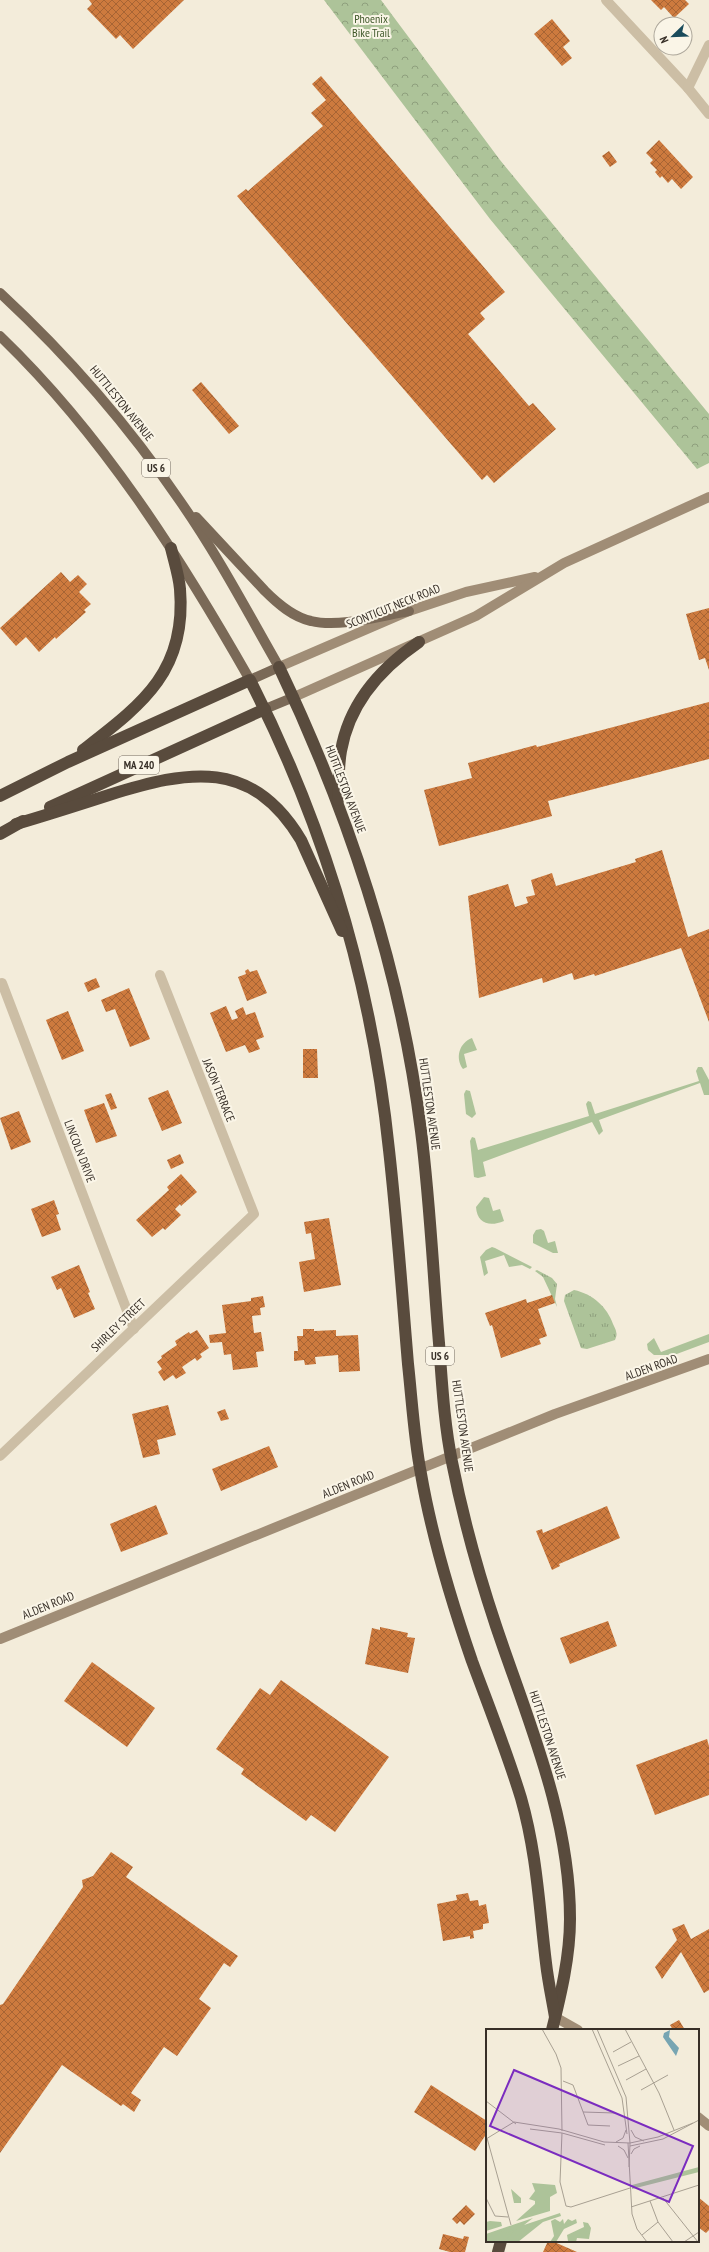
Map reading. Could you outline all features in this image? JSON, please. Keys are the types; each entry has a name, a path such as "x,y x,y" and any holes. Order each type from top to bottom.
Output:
{"highway":[{"path":"68,762 135,709 151,693 167,665 175,642 180,609 180,589 171,548"},
{"path":"338,806 341,752 350,720 367,690 378,676 399,656 419,642"},
{"name":"HUTTLESTON AVENUE","path":"279,667 294,697 338,806 371,899 389,957 413,1074 424,1159 441,1367 451,1456 472,1550 545,1769 562,1841 568,1885 569,1936 556,2017 552,2029"},
{"name":"HUTTLESTON AVENUE","path":"250,680 265,709 315,828 358,968 376,1056 389,1148 420,1469 427,1510 452,1601 516,1783 528,1825 539,1883 546,1966 556,2017"},
{"name":"MA 240","path":"0,796 68,762 250,680"},
{"name":"MA 240","path":"0,834 16,824 129,770 265,709"},
{"path":"16,824 144,784 178,777 205,775 245,785 273,803 293,827 301,840 358,968"},
{"path":"498,2252 501,2242"}],"main road":[{"name":"HUTTLESTON AVENUE","path":"0,293 34,324 105,402 180,501 234,585 279,667"},
{"name":"HUTTLESTON AVENUE","path":"0,336 60,400 115,468 171,548 250,680"},
{"name":"SCONTICUT NECK ROAD","path":"294,697 476,616 564,563 709,496"},
{"path":"180,501 276,602 300,617 326,623 409,611"},
{"name":"SCONTICUT NECK ROAD","path":"279,667 409,611 466,592 543,575"},
{"name":"MA 240","path":"250,680 279,667"},
{"name":"MA 240","path":"265,709 294,697"},
{"name":"ALDEN ROAD","path":"0,1639 556,1414 709,1359"},
{"path":"556,2017 576,2029"},
{"path":"699,2118 709,2126"}],"street":[{"path":"606,0 688,88 709,114"},
{"path":"688,88 709,45"},
{"name":"JASON TERRACE","path":"160,975 254,1214"},
{"name":"LINCOLN DRIVE","path":"2,983 134,1329"},
{"name":"SHIRLEY STREET","path":"0,1456 254,1214"}],"green space":[{"name":"Phoenix Bike Trail","path":"324,0 381,0 500,160 709,414 709,463 697,469 490,219"},
{"path":"472,1038 477,1050 464,1054 467,1067 463,1069 459,1060 461,1047"},
{"path":"698,1067 702,1067 709,1080 709,1095 704,1095 700,1083 599,1120 603,1131 599,1135 592,1122 483,1162 486,1176 478,1178 474,1177 470,1141 472,1137 475,1138 478,1150 589,1116 586,1104 588,1101 591,1102 595,1114 699,1081 696,1071"},
{"path":"466,1090 470,1091 476,1114 472,1118 466,1114 464,1094"},
{"path":"484,1197 489,1198 493,1211 500,1209 504,1221 489,1224 485,1223 479,1217 476,1207"},
{"path":"541,1229 544,1231 548,1243 555,1241 558,1253 553,1253 533,1243 533,1235 536,1230"},
{"path":"492,1247 532,1267 530,1269 522,1265 509,1267 504,1255 485,1261 488,1273 484,1276 480,1257 486,1250"},
{"path":"537,1270 552,1278 557,1284 555,1299 557,1307 543,1277 535,1271"},
{"path":"574,1290 593,1298 603,1307 616,1330 615,1340 587,1349 581,1348 564,1301 565,1295"},
{"path":"709,1334 709,1342 674,1355 654,1355 648,1350 647,1344 654,1338 661,1352"}],"building":[{"path":"89,0 184,0 133,49 120,35 116,39 87,9 92,4"},
{"path":"651,0 685,0 689,4 676,16 672,16 664,7 661,10"},
{"path":"552,19 570,41 563,47 572,58 562,66 534,34"},
{"path":"321,76 505,292 480,313 485,319 468,334 529,406 533,403 556,429 494,483 487,475 482,480 237,196 246,189 248,191 323,126 311,113 326,100 312,84"},
{"path":"659,140 693,177 681,189 672,179 668,183 662,176 660,178 655,172 657,170 650,163 653,160 646,153"},
{"path":"609,151 617,162 610,167 602,156"},
{"path":"201,382 239,426 229,434 192,390"},
{"path":"61,572 70,582 78,575 87,584 79,592 91,604 84,610 86,612 39,652 26,637 16,646 0,628"},
{"path":"709,608 709,670 705,658 699,660 686,614"},
{"path":"709,702 709,759 548,801 552,816 439,846 424,790 472,778 468,763 536,745 537,747"},
{"path":"662,850 688,937 709,929 709,1022 681,948 595,976 594,974 574,980 572,973 543,983 542,978 479,998 468,896 508,884 515,907 528,903 526,897 535,895 531,880 552,873 556,886 636,862 635,859"},
{"path":"248,969 250,972 257,970 267,993 247,1001 238,977 246,974 245,971"},
{"path":"96,978 100,987 88,992 84,983"},
{"path":"129,988 150,1039 130,1047 115,1009 106,1012 101,1000"},
{"path":"226,1006 232,1020 238,1018 235,1011 243,1007 246,1015 255,1012 264,1037 256,1040 260,1049 249,1053 245,1045 226,1052 210,1013"},
{"path":"68,1011 84,1051 62,1060 46,1020"},
{"path":"303,1049 317,1049 318,1078 303,1078"},
{"path":"168,1090 182,1123 162,1131 148,1098"},
{"path":"111,1093 117,1108 111,1110 105,1095"},
{"path":"104,1103 117,1136 96,1143 84,1110"},
{"path":"19,1111 31,1142 11,1150 0,1118"},
{"path":"180,1154 184,1163 171,1169 167,1160"},
{"path":"181,1174 197,1192 181,1206 180,1204 175,1209 181,1215 165,1230 163,1228 152,1237 136,1220 169,1190 167,1187"},
{"path":"54,1200 59,1214 56,1215 61,1230 42,1237 31,1209"},
{"path":"329,1218 341,1285 304,1292 299,1262 315,1259 311,1233 306,1234 304,1222"},
{"path":"79,1265 95,1309 74,1318 61,1288 57,1290 51,1277"},
{"path":"552,1295 555,1303 538,1309 547,1336 539,1339 541,1344 501,1358 492,1325 490,1326 485,1313 526,1299 527,1303"},
{"path":"263,1296 265,1307 260,1308 261,1315 252,1316 254,1333 261,1332 264,1351 256,1352 258,1367 233,1370 231,1354 224,1355 222,1342 210,1343 209,1335 226,1333 222,1305 251,1301 251,1298"},
{"path":"303,1329 314,1329 314,1331 336,1330 336,1336 358,1335 360,1371 339,1372 338,1355 315,1357 316,1364 305,1365 304,1360 294,1361 294,1351 298,1351 297,1336 303,1336"},
{"path":"197,1330 209,1348 200,1354 202,1357 197,1361 195,1358 182,1367 186,1373 176,1379 173,1375 164,1381 158,1372 162,1369 157,1362 162,1358 161,1356 177,1345 175,1341 189,1332 190,1334"},
{"path":"168,1405 176,1435 157,1440 160,1454 143,1458 132,1414"},
{"path":"225,1409 229,1419 221,1421 217,1412"},
{"path":"269,1446 278,1467 221,1491 212,1469"},
{"path":"156,1505 168,1534 121,1552 110,1524"},
{"path":"607,1506 620,1538 559,1564 560,1566 552,1570 536,1531 542,1529 543,1533"},
{"path":"608,1621 617,1646 570,1664 560,1638"},
{"path":"380,1627 408,1633 407,1637 415,1638 408,1673 365,1664 372,1628 380,1630"},
{"path":"92,1662 155,1708 127,1747 64,1701"},
{"path":"281,1680 389,1757 335,1832 311,1815 306,1821 241,1774 244,1769 216,1749 260,1688 270,1695"},
{"path":"707,1739 709,1746 709,1795 655,1815 636,1765"},
{"path":"111,1852 133,1867 126,1877 238,1956 230,1967 224,1963 199,1999 211,2008 177,2056 164,2047 131,2093 141,2100 134,2112 123,2104 121,2106 62,2065 0,2153 0,2005 3,2004 83,1887 82,1880 93,1876"},
{"path":"468,1893 470,1901 478,1900 479,1906 486,1904 489,1923 483,1924 483,1929 473,1931 474,1938 470,1939 470,1936 443,1941 437,1904 457,1900 456,1895"},
{"path":"684,1924 691,1939 709,1929 709,1990 704,1993 681,1952 662,1979 655,1967 677,1940 672,1929"},
{"path":"679,2020 684,2029 672,2029 670,2025"},
{"path":"431,2085 486,2120 486,2134 475,2151 414,2112"},
{"path":"699,2198 709,2206 709,2230 706,2233 699,2228"},
{"path":"466,2205 475,2214 464,2225 460,2221 457,2224 452,2219"},
{"path":"443,2234 463,2239 464,2236 469,2237 465,2252 450,2252 439,2249"},
{"path":"548,2242 554,2242 577,2252 543,2252"}]}
